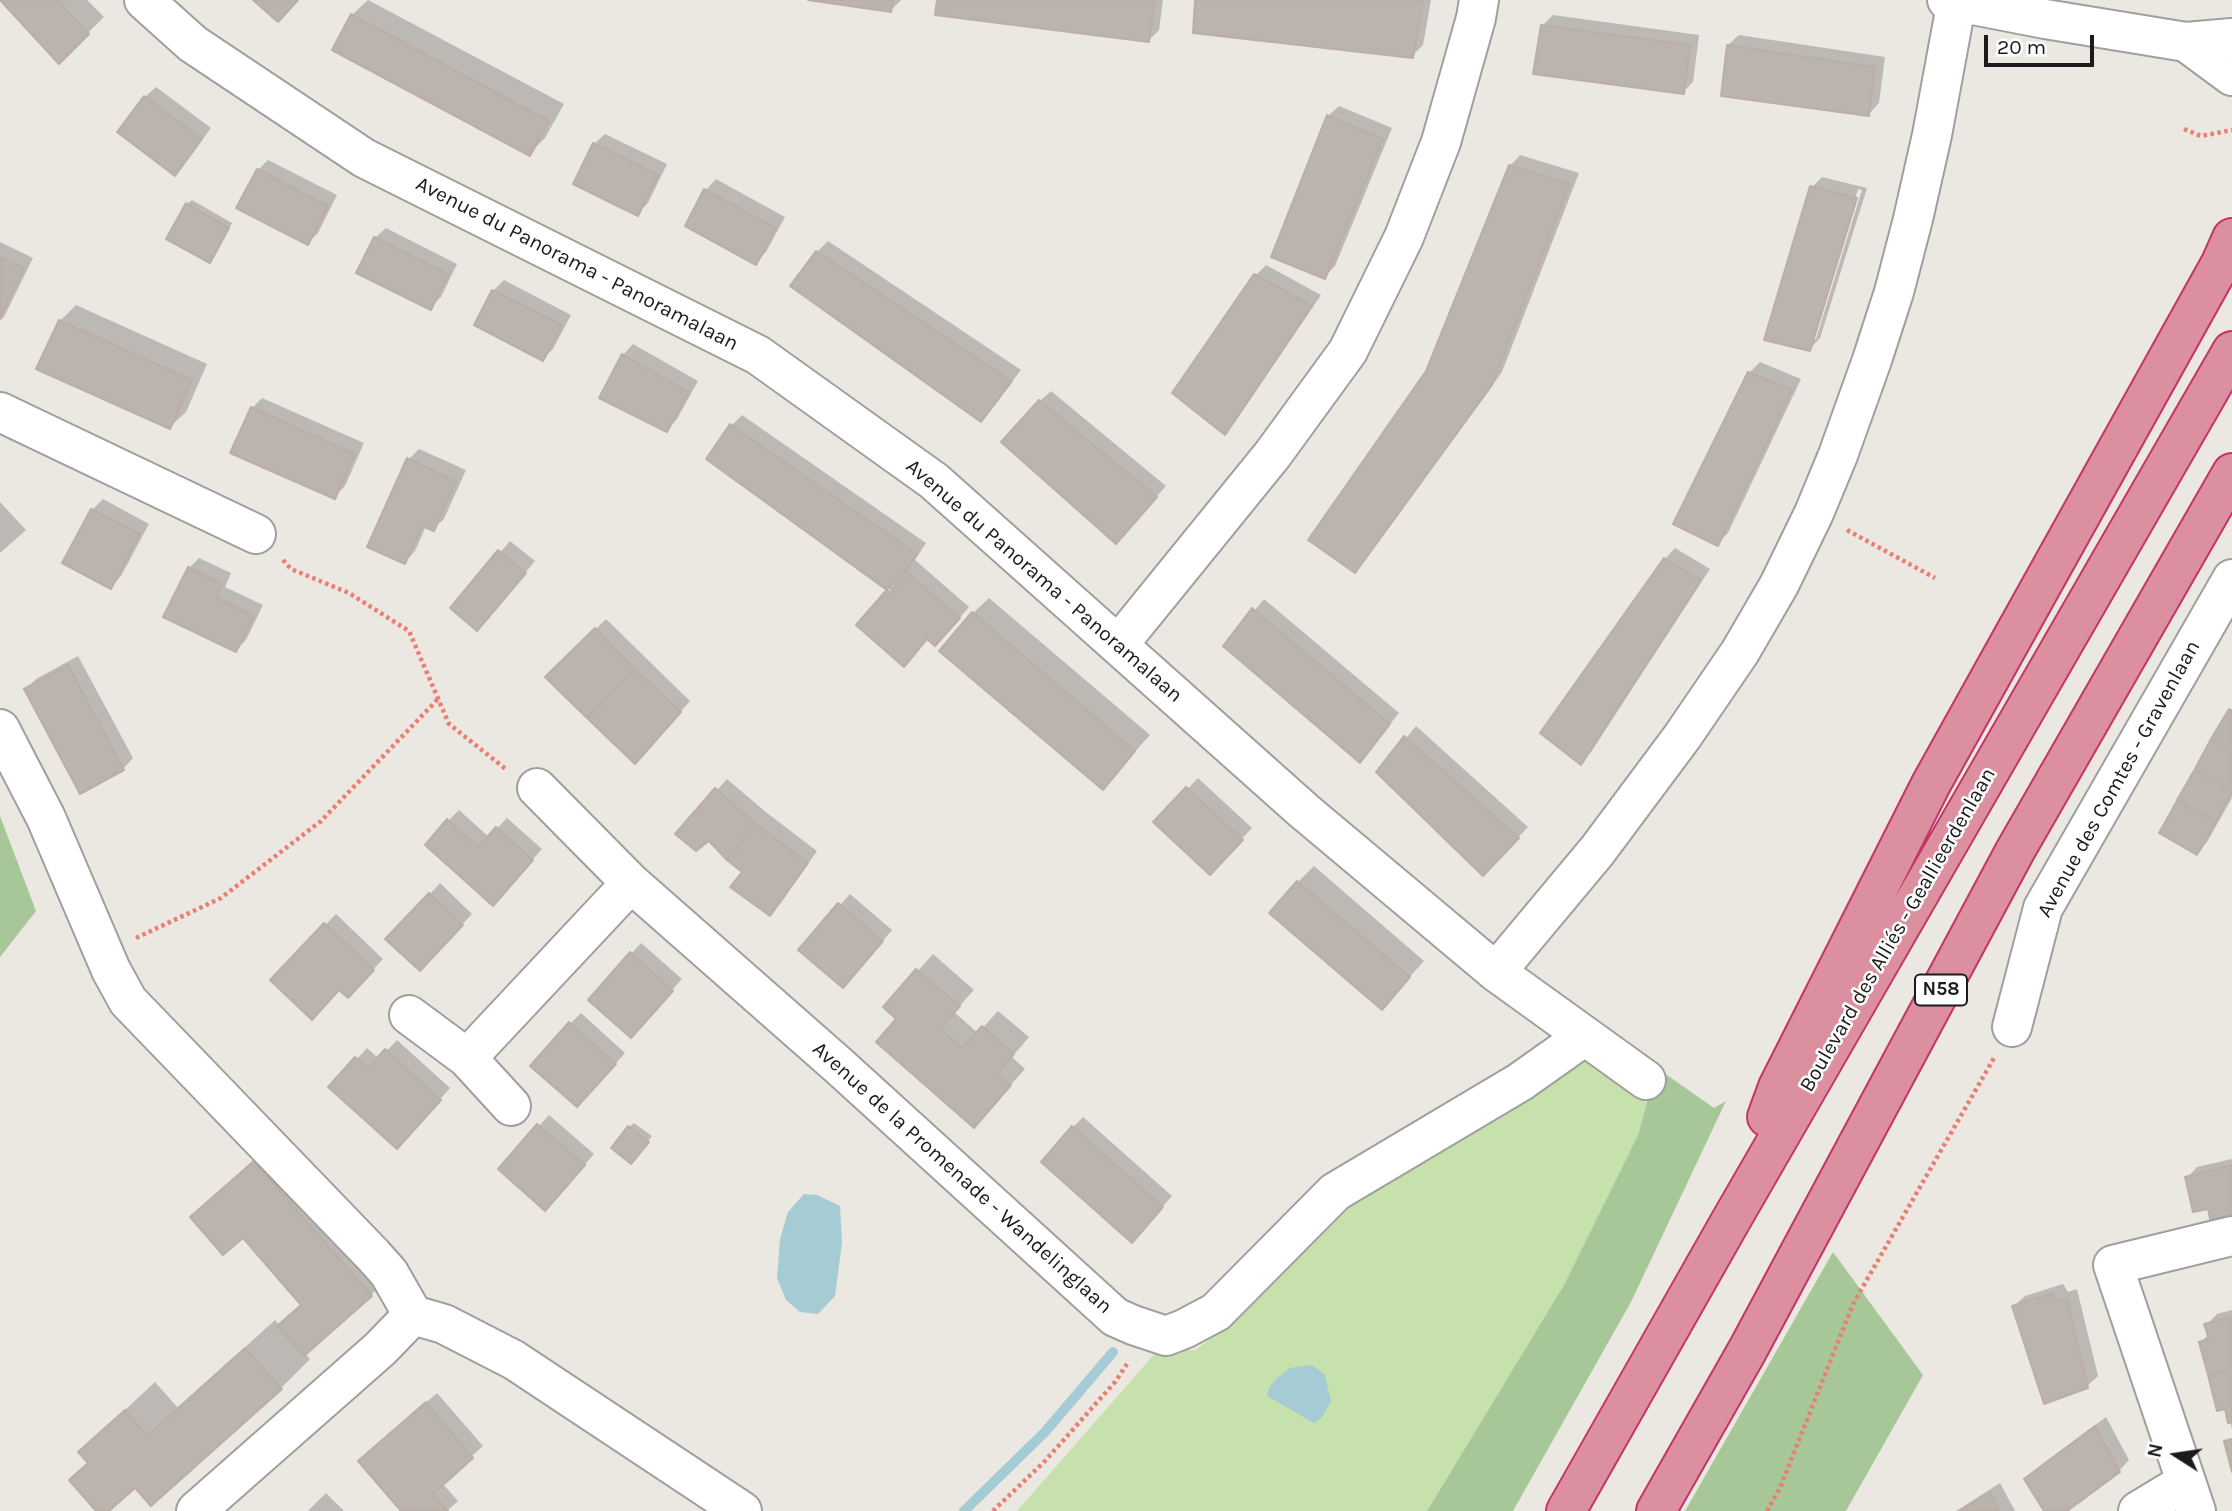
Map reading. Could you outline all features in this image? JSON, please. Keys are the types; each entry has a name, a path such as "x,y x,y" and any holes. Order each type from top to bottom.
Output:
{"highway":[{"path":"1730,1222 1778,1087 1892,856 2221,263 2232,238"},
{"name":"Boulevard des Alliés - Geallieerdenlaan","path":"1566,1511 2232,351"},
{"name":"N58","path":"1656,1511 1747,1351 2015,852 2232,473"}],"street":[{"name":"Avenue du Panorama - Panoramalaan","path":"144,0 193,44 364,158 758,355 934,481 1304,811 1496,972 1646,1080"},
{"path":"1118,645 1273,454 1349,351 1404,237 1441,142 1479,0"},
{"path":"1496,972 1597,851 1682,737 1740,652 1814,513 1838,455 1894,292 1932,135 1953,0 2045,19 2186,42 2232,38"},
{"path":"2186,42 2232,76"},
{"path":"0,412 256,534"},
{"name":"Avenue des Comtes - Gravenlaan","path":"2012,1027 2043,908 2232,579"},
{"path":"0,729 46,818 111,970 128,1001 373,1255 389,1273 413,1315 444,1324 514,1360 742,1511"},
{"name":"Avenue de la Promenade - Wandelinglaan","path":"537,788 631,883 838,1065 1115,1317 1166,1336 1216,1312 1335,1192 1520,1082 1585,1036"},
{"path":"467,1058 631,883"},
{"path":"409,1015 467,1058 511,1106"},
{"path":"2138,1511 2191,1496 2113,1265 2232,1236"},
{"path":"196,1511 380,1349 413,1315"}],"path":[{"path":"2184,129 2201,136 2232,130"},
{"path":"1814,513 1935,578"},
{"path":"256,534 291,569 349,593 409,631 449,724 501,766 537,788"},
{"path":"104,953 221,898 321,821 438,699"},
{"path":"1767,1511 1780,1488 1853,1304 2012,1027"},
{"path":"993,1511 1045,1461 1115,1382 1148,1331"}],"green space":[{"path":"0,816 36,911 0,957"},
{"path":"1590,1058 1648,1099 1638,1135 1564,1285 1427,1511 1017,1511 1157,1351 1195,1350 1239,1319 1350,1204 1484,1126"},
{"path":"1667,1075 1714,1108 1726,1101 1631,1302 1513,1511 1427,1511 1564,1285 1638,1135 1648,1099"},
{"path":"1833,1252 1923,1375 1846,1511 1685,1511"}],"water":[{"path":"804,1194 817,1195 840,1206 842,1243 835,1296 818,1314 800,1312 786,1300 777,1278 780,1239 788,1212"},
{"path":"1312,1365 1325,1375 1331,1402 1322,1417 1314,1423 1267,1396 1276,1379 1290,1368"}],"building":[{"path":"0,0 57,0 89,34 59,64"},
{"path":"253,0 298,0 278,22"},
{"path":"808,0 893,0 891,12"},
{"path":"937,0 1155,0 1149,42 935,15"},
{"path":"1195,0 1423,1 1413,58 1193,33"},
{"path":"351,14 549,121 530,156 332,50"},
{"path":"1541,25 1690,45 1684,94 1533,74"},
{"path":"1727,45 1875,67 1869,116 1721,96"},
{"path":"144,96 202,139 175,176 117,132"},
{"path":"1327,115 1383,139 1325,279 1271,257"},
{"path":"593,143 658,175 638,216 573,184"},
{"path":"1509,165 1570,184 1492,385 1355,573 1308,540 1426,371"},
{"path":"257,169 328,206 308,245 236,208"},
{"path":"1810,186 1857,198 1810,351 1764,340"},
{"path":"704,189 776,228 756,265 685,226"},
{"path":"186,203 229,228 210,263 166,239"},
{"path":"374,237 448,274 431,310 356,273"},
{"path":"816,251 1012,381 981,422 790,286"},
{"path":"0,257 24,269 0,317"},
{"path":"1254,274 1312,306 1225,435 1172,393"},
{"path":"492,290 562,325 543,361 474,325"},
{"path":"59,320 192,380 170,429 36,369"},
{"path":"622,354 689,392 667,432 599,398"},
{"path":"1748,372 1792,390 1718,546 1673,524"},
{"path":"1039,400 1157,497 1116,544 1001,442"},
{"path":"251,407 355,454 335,499 230,453"},
{"path":"730,424 917,554 891,593 706,459"},
{"path":"407,458 456,481 434,531 422,526 405,564 367,547"},
{"path":"91,509 140,534 111,589 62,563"},
{"path":"498,550 526,573 477,631 450,608"},
{"path":"1664,558 1701,580 1581,765 1540,733"},
{"path":"188,567 222,584 216,597 254,616 236,652 163,617"},
{"path":"904,570 960,618 935,646 927,639 904,667 856,625"},
{"path":"1252,608 1390,724 1360,763 1223,646"},
{"path":"972,612 1135,751 1103,790 939,651"},
{"path":"595,628 635,669 587,718 545,677"},
{"path":"68,665 124,770 80,794 24,689"},
{"path":"635,669 681,712 635,764 587,718"},
{"path":"2229,709 2232,711 2232,751 2211,739"},
{"path":"1404,736 1519,838 1483,876 1376,772"},
{"path":"2211,739 2232,751 2232,792 2195,769"},
{"path":"2195,769 2232,792 2216,822 2177,800"},
{"path":"1186,787 1243,840 1210,875 1153,822"},
{"path":"715,788 756,824 727,860 709,841 696,851 675,834"},
{"path":"2177,801 2216,822 2197,855 2159,833"},
{"path":"447,819 478,847 496,827 533,860 493,906 425,845"},
{"path":"756,824 808,863 770,916 730,887 742,872 727,860"},
{"path":"1297,881 1410,977 1382,1010 1269,913"},
{"path":"429,893 463,925 420,971 385,939"},
{"path":"838,903 883,941 843,988 798,950"},
{"path":"324,923 374,970 348,998 339,990 312,1020 270,980"},
{"path":"630,952 673,991 631,1038 588,1000"},
{"path":"916,969 960,1006 940,1029 962,1048 982,1026 1014,1054 998,1074 1011,1085 974,1128 876,1042 896,1019 883,1007"},
{"path":"569,1022 616,1064 577,1107 530,1066"},
{"path":"385,1049 441,1100 397,1149 328,1087 355,1057 368,1068"},
{"path":"537,1124 585,1165 545,1211 498,1169"},
{"path":"628,1126 649,1142 631,1164 611,1148"},
{"path":"1072,1126 1163,1207 1132,1243 1041,1162"},
{"path":"254,1161 372,1296 304,1356 277,1326 301,1305 243,1238 223,1255 190,1217"},
{"path":"2232,1165 2232,1222 2212,1227 2208,1209 2193,1212 2185,1177"},
{"path":"2053,1293 2057,1301 2067,1299 2088,1388 2044,1404 2012,1306"},
{"path":"2232,1317 2232,1369 2208,1375 2199,1342 2209,1339 2204,1324"},
{"path":"245,1348 282,1389 151,1506 135,1488 109,1511 96,1511 69,1480 88,1463 78,1452 125,1410 147,1436"},
{"path":"2232,1369 2232,1422 2228,1423 2225,1409 2217,1411 2208,1375"},
{"path":"426,1402 473,1458 433,1494 448,1511 401,1511 358,1461"},
{"path":"2095,1426 2120,1472 2067,1511 2044,1511 2024,1479"},
{"path":"2232,1439 2232,1472 2224,1441"},
{"path":"1990,1492 1999,1511 1960,1511"}],"waterway":[{"path":"964,1511 1045,1432 1113,1352"}]}
